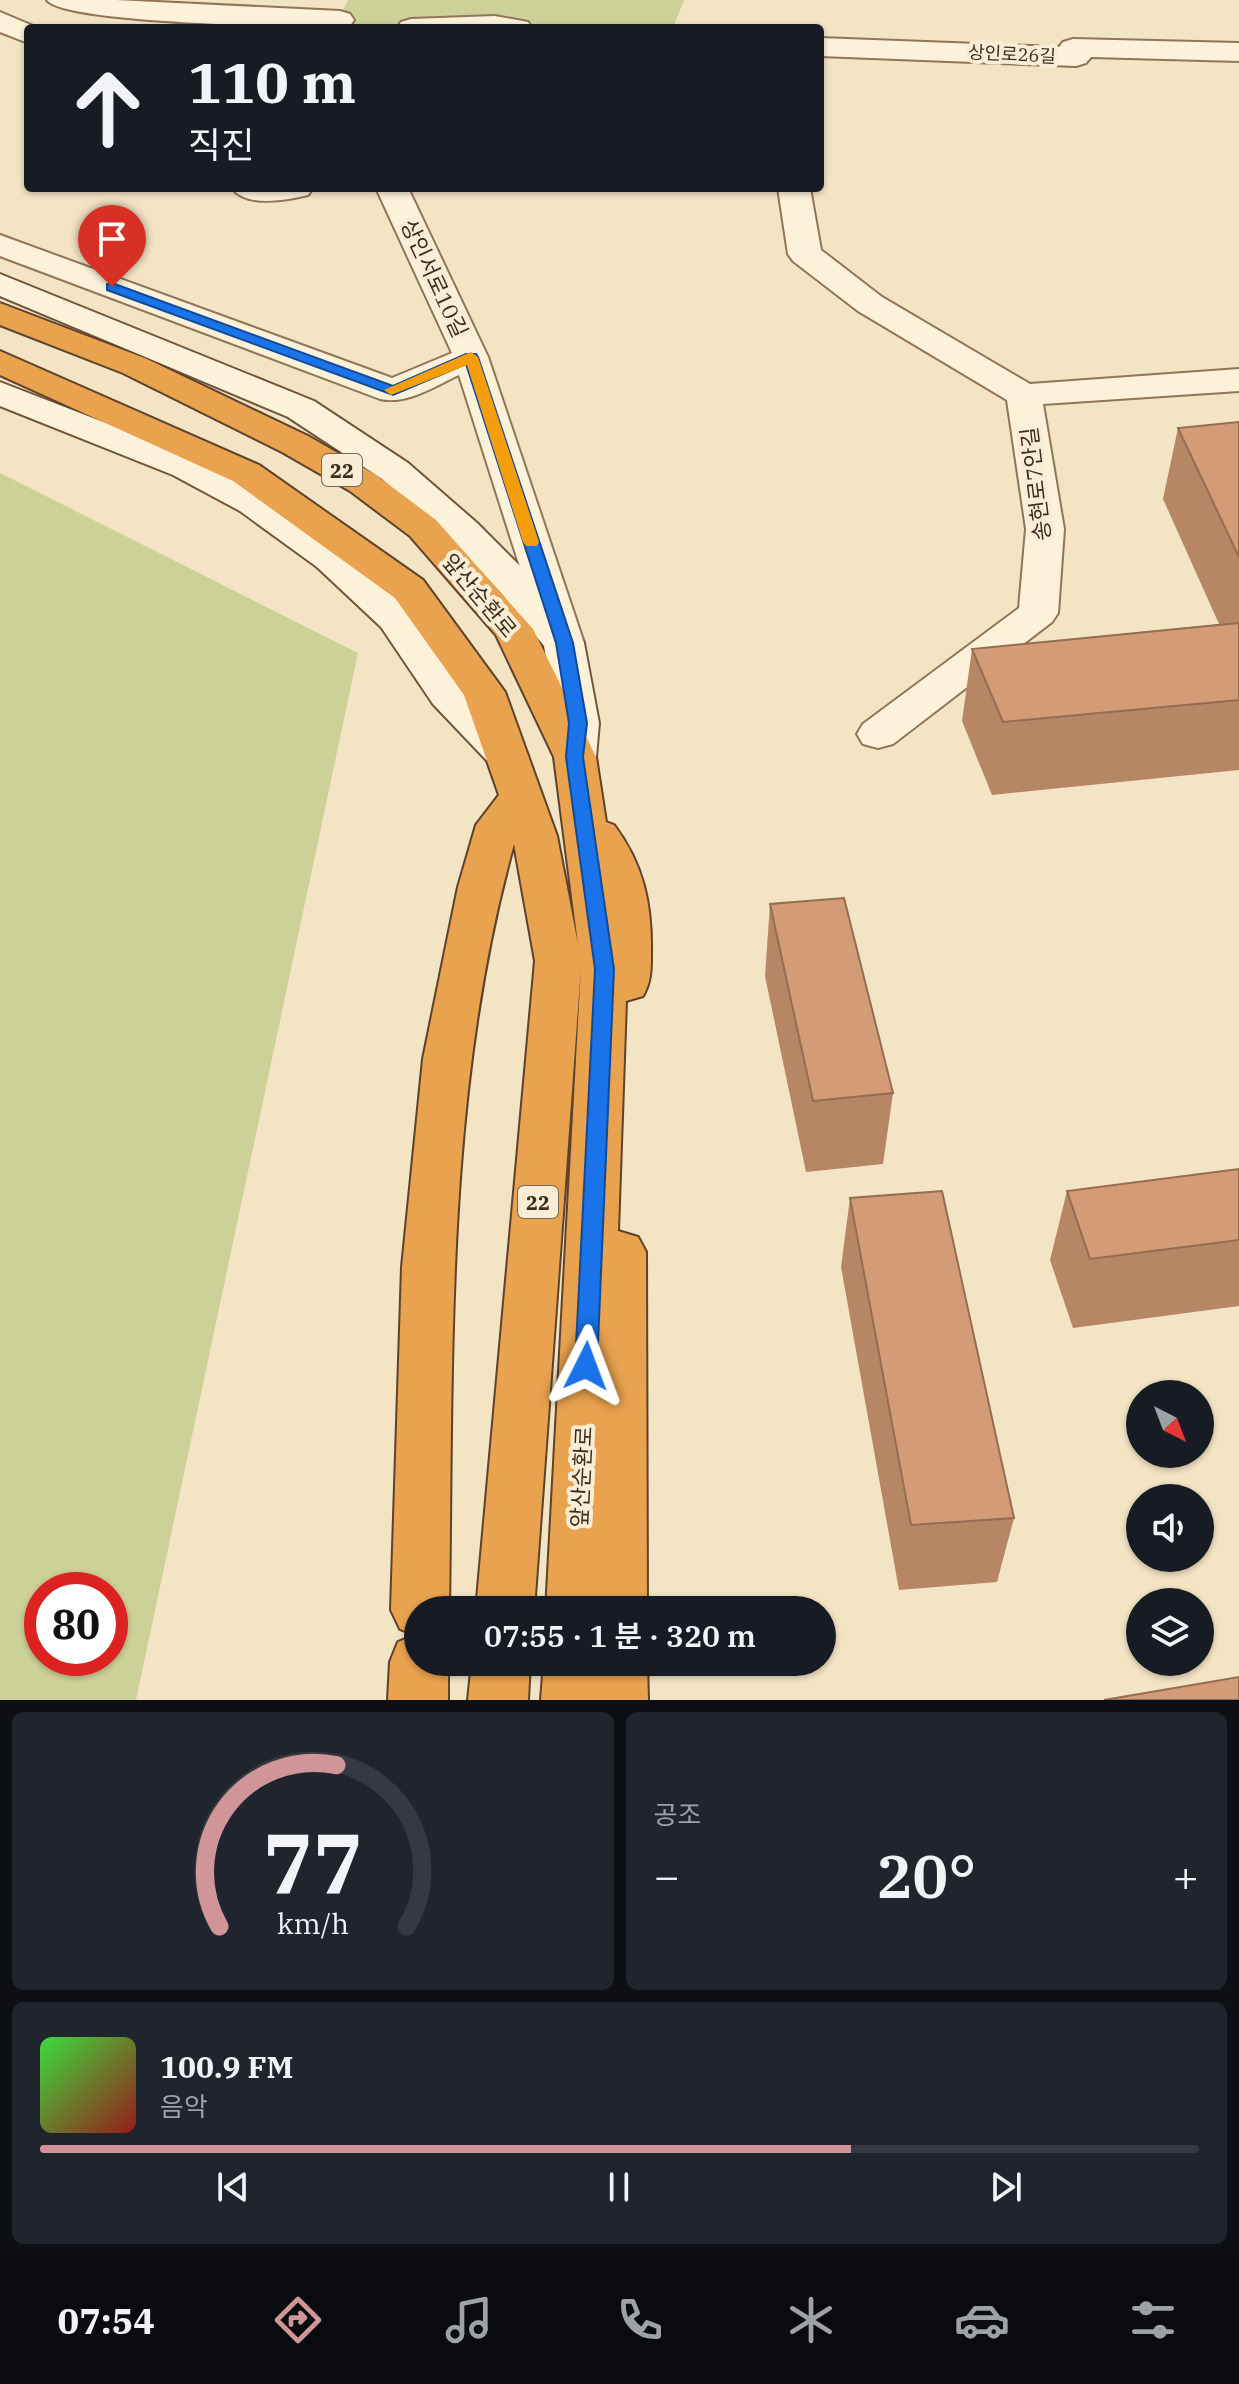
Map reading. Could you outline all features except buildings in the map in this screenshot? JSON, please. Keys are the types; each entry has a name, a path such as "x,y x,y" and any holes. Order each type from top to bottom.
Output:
{"highway":[{"name":"앞산순환로","path":"0,313 135,366 295,444 363,483 423,528 513,629 575,757 604,969 576,1596"},
{"name":"22","path":"0,362 246,473 409,589 484,692 535,836 558,961 506,1596"},
{"path":"420,1596 428,1267 447,1059 480,887 514,777"},
{"path":"584,819 613,853 630,906 620,1179 618,1596"},
{"path":"418,1700 419,1676"},
{"path":"498,1700 500,1676"},
{"path":"571,1700 572,1676"},
{"path":"618,1676 618,1700"}],"street":[{"path":"0,13 10,0"},
{"path":"61,0 200,21 342,16"},
{"path":"0,21 24,32"},
{"name":"상인로26길","path":"824,47 1076,57 1073,48 1239,52"},
{"name":"상인서로10길","path":"394,192 471,357 564,643 578,723 575,757"},
{"name":"송현로7안길","path":"795,192 805,254 870,304 1024,395 1239,380"},
{"path":"0,245 393,391 471,357"},
{"path":"0,284 301,409 395,471 464,531 516,585 564,643"},
{"path":"0,393 186,467 253,503 331,558 395,618 448,694 474,718 514,777"},
{"name":"송현로7안길","path":"878,734 1038,613 1045,529 1024,395"}],"green space":[{"path":"348,0 684,0 675,24 339,24"},
{"path":"0,473 358,653 136,1700 0,1700"}],"slow traffic":[{"path":"391,390 437,374 471,357 531,542"}],"route":[{"path":"112,287 393,391 471,357 564,643 578,723 575,757 604,969 586,1366"}]}
